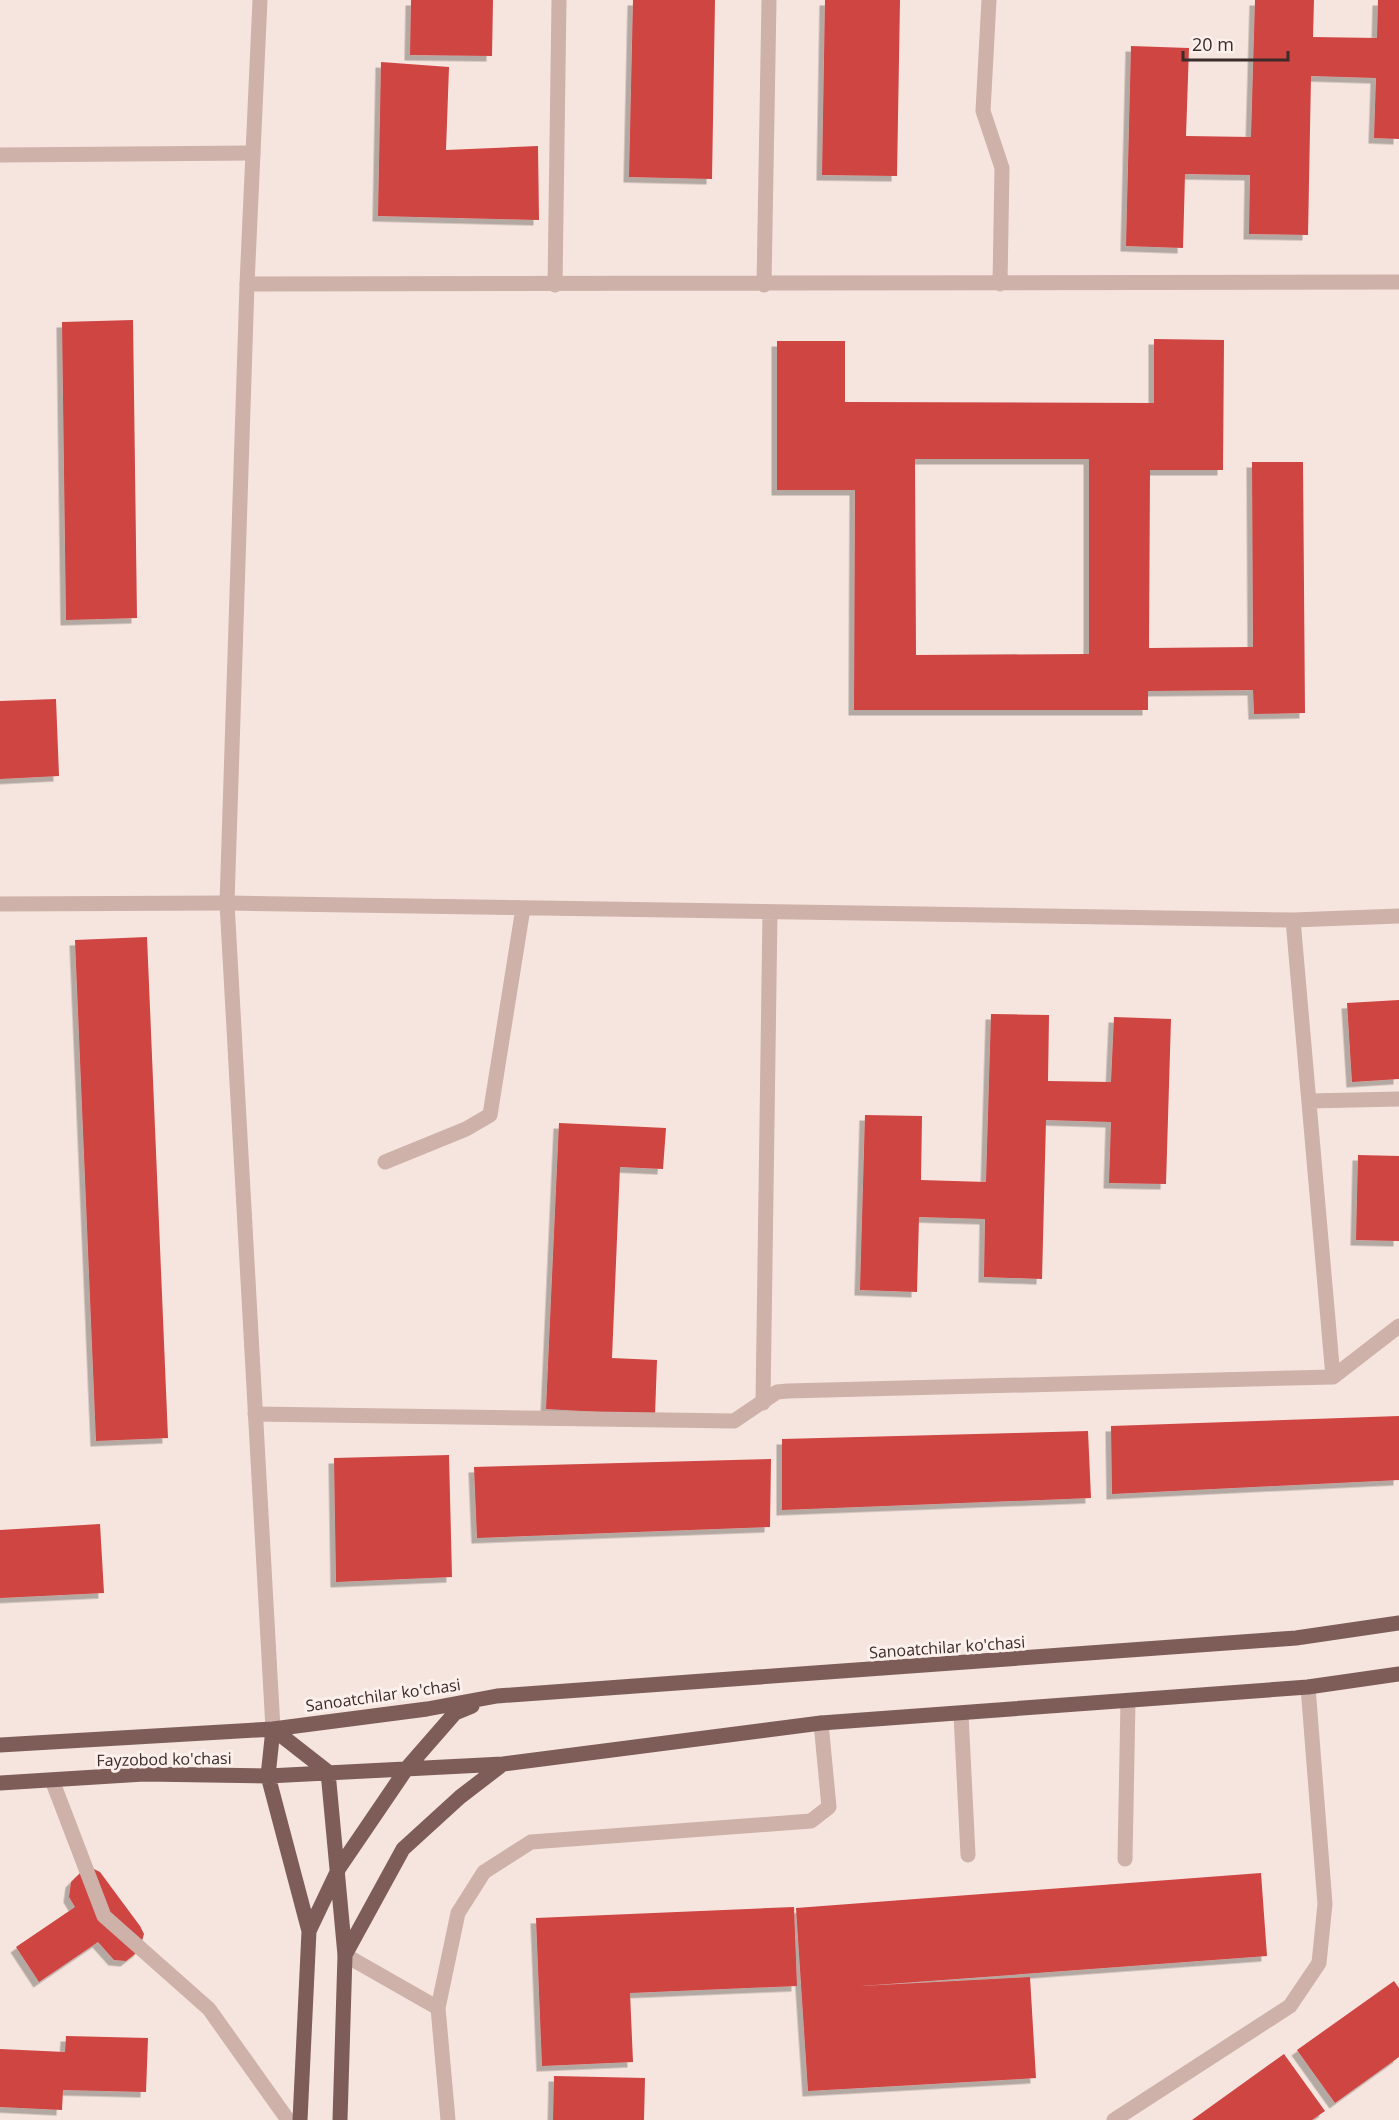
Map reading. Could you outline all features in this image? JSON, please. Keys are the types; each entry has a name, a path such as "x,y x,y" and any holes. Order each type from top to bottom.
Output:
{"main road":[{"name":"Sanoatchilar ko'chasi","path":"300,2120 309,1931 268,1776 273,1729 428,1709 497,1696 1296,1638 1399,1623"},
{"path":"0,1745 273,1729 328,1772 503,1764 821,1723 1308,1687 1399,1674"},
{"name":"Sanoatchilar ko'chasi","path":"309,1931 339,1868 407,1768 455,1713 497,1696"},
{"path":"345,1955 403,1850 460,1797 503,1764"},
{"path":"328,1772 339,1868 345,1955 340,2120"},
{"name":"Fayzobod ko'chasi","path":"0,1783 144,1774 268,1776 328,1772"}],"street":[{"path":"260,0 247,284 226,903 273,1729"},
{"path":"555,285 559,0"},
{"path":"764,285 769,0"},
{"path":"989,0 983,111 1002,168 1000,284"},
{"path":"0,155 253,153"},
{"path":"247,284 764,285 1399,282"},
{"path":"0,904 226,903 1293,920 1399,916"},
{"path":"385,1162 466,1129 490,1115 523,908"},
{"path":"763,1403 770,912"},
{"path":"1293,920 1333,1377"},
{"path":"1309,1101 1399,1099"},
{"path":"255,1414 734,1421 777,1392 788,1391 1333,1377 1399,1326"},
{"path":"1114,2120 1290,2006 1319,1963 1324,1904 1308,1687"},
{"path":"1125,1859 1128,1701"},
{"path":"961,1714 968,1855"},
{"path":"448,2120 438,2008 458,1913 484,1872 531,1842 811,1821 829,1807 821,1723"},
{"path":"52,1780 104,1916 209,2009 288,2120"},
{"path":"345,1955 438,2008"}],"building":[{"path":"411,0 493,0 492,56 410,55"},
{"path":"633,0 715,0 712,179 629,177"},
{"path":"825,0 900,0 897,176 822,175"},
{"path":"1255,0 1314,0 1313,37 1377,38 1378,0 1399,0 1399,139 1374,138 1376,78 1311,76 1308,235 1249,234 1250,175 1185,174 1183,248 1126,246 1131,46 1189,48 1186,136 1251,137"},
{"path":"381,62 449,67 446,150 538,146 539,220 378,216"},
{"path":"133,320 137,618 66,620 62,322"},
{"path":"1154,339 1224,340 1223,470 1150,470 1149,648 1253,647 1252,462 1303,462 1305,713 1254,714 1253,690 1148,691 1148,710 854,710 855,490 777,490 777,341 845,341 845,402 1154,403","holes":["915,459 1089,459 1089,654 916,655"]},
{"path":"56,699 59,776 0,779 0,701"},
{"path":"147,937 168,1438 96,1441 75,940"},
{"path":"1399,1000 1399,1079 1352,1082 1347,1003"},
{"path":"991,1014 1049,1015 1048,1081 1111,1082 1114,1017 1171,1019 1166,1184 1109,1183 1111,1122 1046,1120 1042,1279 984,1277 985,1219 919,1217 917,1292 860,1290 865,1115 922,1116 921,1180 986,1182"},
{"path":"559,1123 666,1128 663,1169 620,1167 612,1358 657,1360 655,1415 546,1409"},
{"path":"1358,1155 1399,1156 1399,1241 1356,1240"},
{"path":"1399,1416 1399,1480 1112,1494 1111,1426"},
{"path":"1088,1431 1091,1498 782,1510 782,1439"},
{"path":"449,1455 452,1577 336,1582 334,1458"},
{"path":"771,1459 770,1527 477,1538 474,1467"},
{"path":"100,1524 104,1593 0,1598 0,1530"},
{"path":"94,1869 100,1872 140,1926 144,1934 139,1951 126,1961 114,1960 98,1942 39,1982 16,1947 75,1907 69,1897 71,1882 82,1871"},
{"path":"1261,1873 1267,1956 861,1986 1030,1977 1036,2078 808,2091 796,1908"},
{"path":"794,1907 797,1986 630,1993 633,2062 542,2066 536,1918"},
{"path":"1394,1981 1399,1988 1399,2057 1335,2103 1297,2050"},
{"path":"66,2036 148,2038 146,2092 63,2090 62,2110 0,2107 0,2049 65,2052"},
{"path":"1284,2054 1325,2111 1312,2120 1192,2120"},
{"path":"554,2076 645,2078 644,2120 553,2120"}]}
